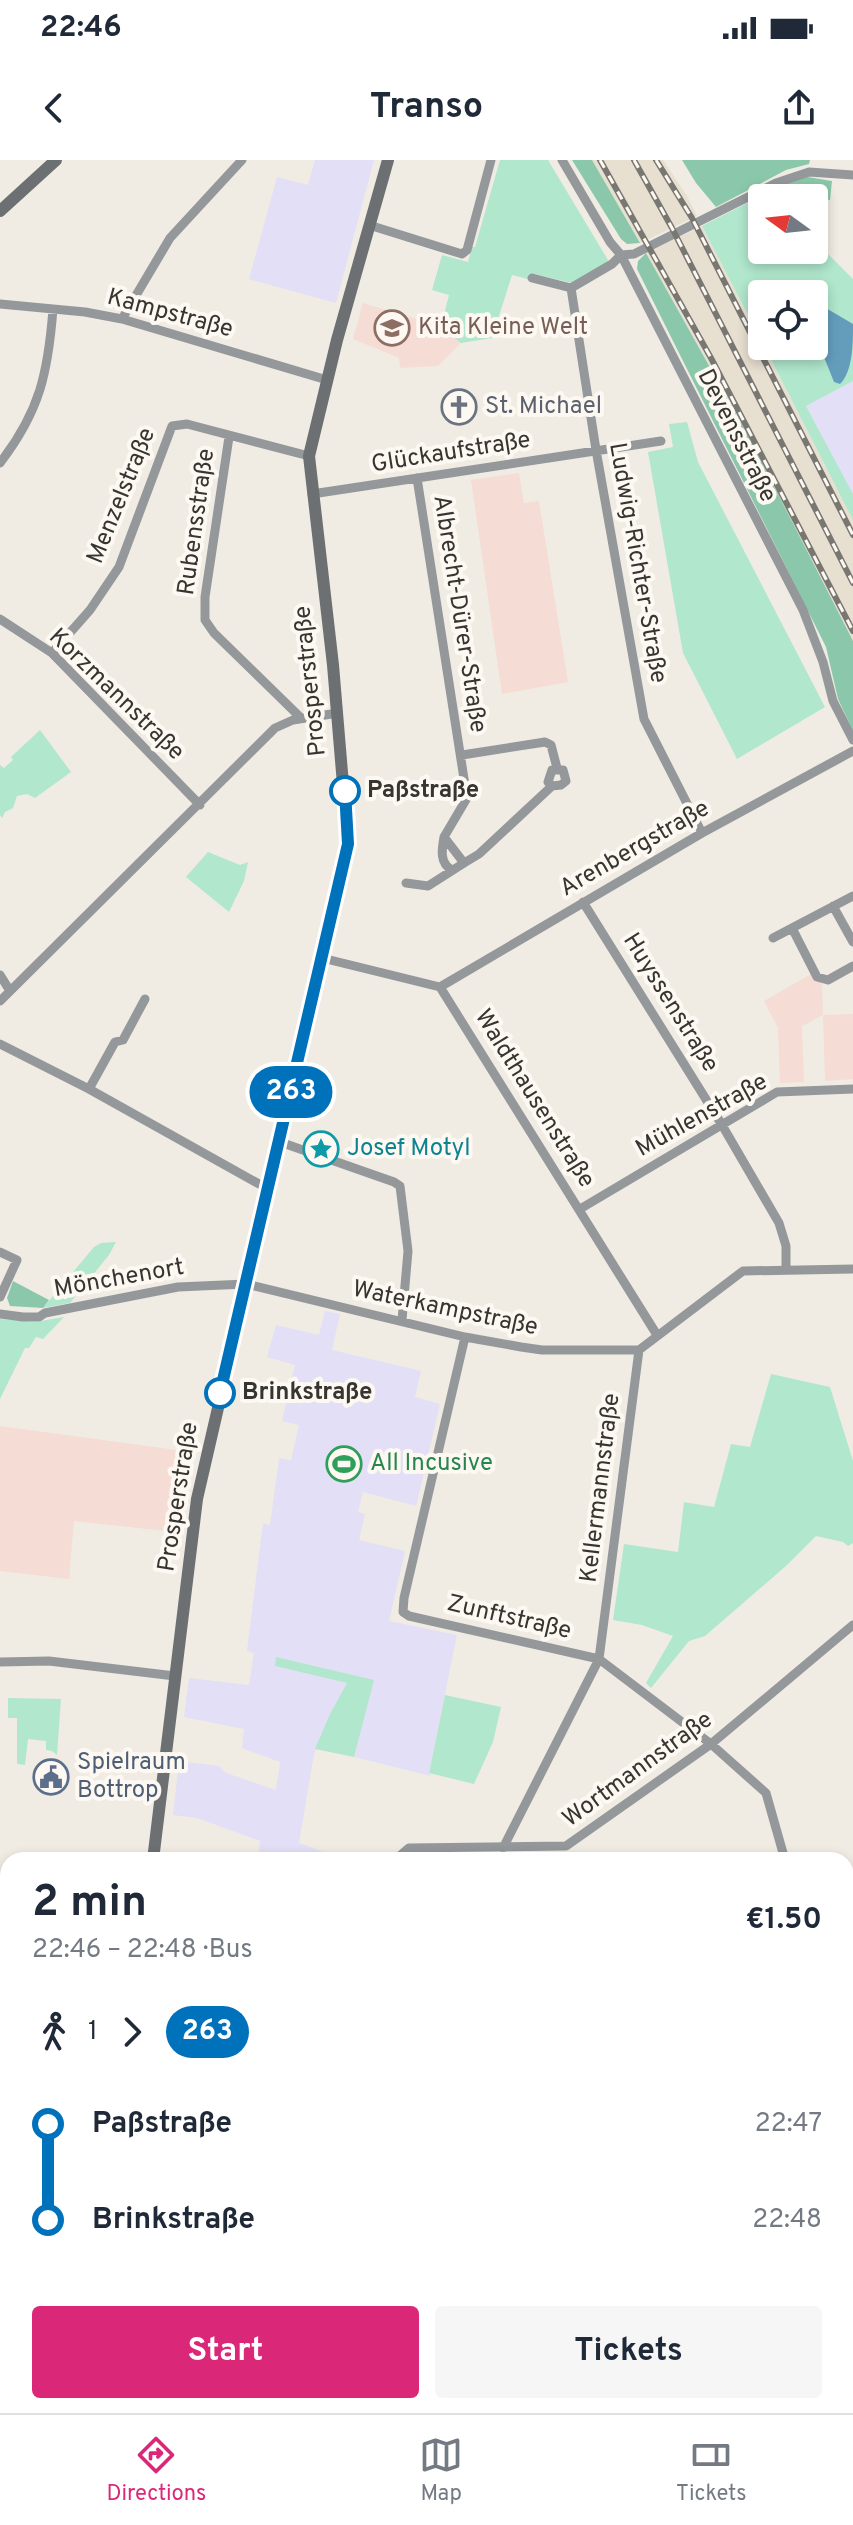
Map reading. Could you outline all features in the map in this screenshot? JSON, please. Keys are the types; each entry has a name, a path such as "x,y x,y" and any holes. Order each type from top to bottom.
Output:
{"main road":[{"path":"0,211 56,160"},
{"name":"Prosperstraße","path":"154,1852 198,1492 348,844 338,713 309,456 388,160"}],"street":[{"path":"122,319 170,238 242,160"},
{"path":"369,225 462,254 467,250 491,160"},
{"name":"Devensstraße","path":"562,160 610,242 621,255 803,610 823,662 833,701 853,740"},
{"path":"532,278 571,288 612,264 621,255 634,254 790,178 809,172 853,175"},
{"name":"Ludwig-Richter-Straße","path":"571,288 596,450 644,719 702,833"},
{"name":"Kampstraße","path":"0,304 122,319 327,380"},
{"path":"0,463 29,421 40,392 51,339 53,309"},
{"name":"Menzelstraße","path":"52,653 90,610 119,567 172,426 187,424 309,456"},
{"name":"Rubensstraße","path":"229,437 205,597 205,620 214,633 301,718"},
{"name":"Glückaufstraße","path":"312,494 661,441"},
{"name":"Albrecht-Dürer-Straße","path":"417,478 467,798 444,837"},
{"name":"Korzmannstraße","path":"0,619 52,653 200,805"},
{"path":"0,1001 275,728 301,718 338,713"},
{"name":"Albrecht-Dürer-Straße","path":"406,883 428,886 479,854 552,786 566,781 563,770 557,768 551,745 545,742 462,755"},
{"name":"Arenbergstraße","path":"440,987 702,833 853,751"},
{"path":"444,837 464,863"},
{"path":"444,837 443,860 452,870"},
{"path":"773,938 853,896"},
{"name":"Huyssenstraße","path":"583,902 722,1125 779,1223 786,1246 786,1269"},
{"path":"833,906 853,942"},
{"path":"792,928 817,977 828,980 853,966"},
{"path":"322,958 440,987"},
{"path":"0,975 10,991"},
{"name":"Waldthausenstraße","path":"440,987 657,1335"},
{"path":"89,1089 115,1042 123,1040 145,999"},
{"path":"0,1044 89,1089 268,1189"},
{"name":"Mühlenstraße","path":"580,1209 777,1092 853,1089"},
{"path":"280,1142 400,1186 408,1251 402,1320"},
{"path":"0,1252 17,1260 0,1297"},
{"path":"639,1350 743,1271 853,1269"},
{"name":"Waterkampstraße","path":"246,1284 465,1337 542,1350 639,1350"},
{"name":"Mönchenort","path":"0,1314 39,1317 45,1313 178,1287 246,1284"},
{"name":"Zunftstraße","path":"465,1337 402,1611 409,1616 599,1659"},
{"name":"Kellermannstraße","path":"503,1848 599,1659 639,1350"},
{"name":"Wortmannstraße","path":"404,1852 409,1848 566,1846 711,1744 853,1625"},
{"path":"599,1659 711,1744 766,1793 783,1852"},
{"path":"0,1662 49,1661 175,1676"}],"shaded area":[{"path":"315,160 374,160 336,303 249,279 277,177 308,185"},
{"path":"592,160 663,160 697,216 640,243"},
{"path":"702,226 748,316 748,360 771,360 853,520 853,641 750,439 646,253"},
{"path":"363,303 444,327 461,343 438,366 400,368 399,358 353,339"},
{"path":"853,381 853,494 806,406"},
{"path":"519,473 524,503 539,501 568,682 502,694 471,480"},
{"path":"811,974 822,982 823,1015 802,1026 804,1082 780,1083 778,1028 764,1001"},
{"path":"853,1014 853,1079 825,1081 823,1015"},
{"path":"325,1311 340,1314 332,1350 421,1371 415,1397 440,1404 416,1506 363,1492 358,1512 365,1514 359,1540 405,1551 389,1621 457,1635 429,1772 431,1776 354,1757 373,1680 276,1657 275,1666 347,1683 314,1754 299,1843 324,1852 259,1852 260,1841 197,1818 173,1815 179,1761 219,1766 226,1773 276,1790 280,1762 242,1748 244,1729 184,1717 189,1678 249,1685 254,1653 247,1651 263,1523 270,1525 279,1458 291,1460 299,1425 282,1421 295,1365 267,1357 276,1325 319,1335"},
{"path":"0,1426 191,1452 178,1530 74,1521 69,1579 0,1571"}],"green space":[{"path":"500,160 548,160 608,260 606,265 572,283 534,274 532,280 512,275 492,338 461,343 441,326 449,295 432,290 442,255 468,262"},
{"path":"572,160 592,160 640,243 627,244 621,239"},
{"path":"682,160 810,160 809,164 786,170 760,184 748,184 748,190 716,207"},
{"path":"802,176 832,181 830,200 828,184 779,184"},
{"path":"748,203 748,264 828,264 828,254 853,279 853,381 806,406 853,494 853,520 771,360 828,360 828,280 748,280 748,315 702,226"},
{"path":"646,253 750,439 853,641 853,731 838,699 826,647 637,269 638,261"},
{"path":"687,422 698,462 825,707 737,759 683,653 648,452 673,447 669,424"},
{"path":"40,730 71,772 35,798 27,794 17,796 13,808 5,812 2,818 0,765 4,768 13,760 11,757"},
{"path":"208,852 240,865 248,862 244,881 229,912 186,877"},
{"path":"116,1242 70,1303 43,1308 94,1247"},
{"path":"13,1281 49,1300 43,1308 10,1306 7,1298"},
{"path":"64,1317 43,1339 36,1337 29,1348 25,1348 0,1399 0,1319 35,1322"},
{"path":"771,1374 830,1387 853,1461 853,1543 848,1546 816,1536 705,1636 689,1641 651,1688 646,1683 673,1636 642,1625 613,1620 624,1544 678,1552 684,1502 714,1507 731,1444 750,1447"},
{"path":"276,1657 374,1680 354,1757 315,1749 347,1683 275,1666"},
{"path":"445,1695 501,1707 493,1742 474,1784 429,1773"},
{"path":"8,1698 61,1699 57,1755 46,1750 46,1741 28,1739 25,1765 17,1764 17,1718 8,1718"}],"water":[{"path":"828,309 853,324 850,364 840,384 834,382 825,360 828,360"}],"railway":[{"path":"600,160 711,358 853,631"},
{"path":"634,160 672,228 853,583"},
{"path":"656,160 692,218 853,535"}],"bus line":[{"name":"263","path":"220,1393 338,893 348,844 345,791"}],"place":[{"name":"Kita Kleine Welt","path":"392,328"},
{"name":"St. Michael","path":"459,407"},
{"name":"Paßstraße","path":"345,791"},
{"name":"Josef Motyl","path":"321,1149"},
{"name":"Brinkstraße","path":"220,1393"},
{"name":"All Incusive","path":"344,1464"},
{"name":"Spielraum Bottrop","path":"51,1777"}]}
